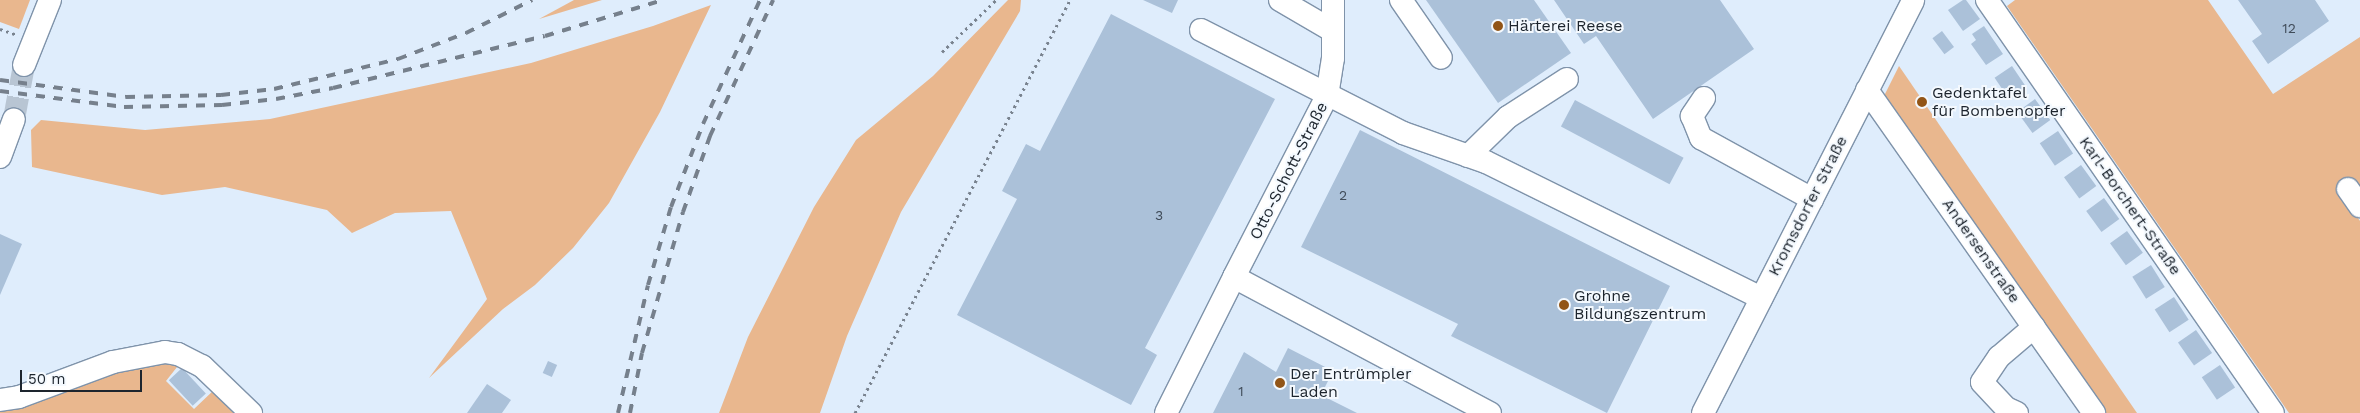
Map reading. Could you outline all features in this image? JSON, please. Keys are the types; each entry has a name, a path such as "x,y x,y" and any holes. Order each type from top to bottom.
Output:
{"street":[{"path":"24,65 50,0"},
{"path":"1280,0 1305,8 1333,32"},
{"name":"Otto-Schott-Straße","path":"1166,413 1327,96 1333,58 1333,0"},
{"path":"1401,0 1441,58"},
{"name":"Kromsdorfer Straße","path":"1703,413 1913,0"},
{"name":"Karl-Borchert-Straße","path":"1987,0 2273,413"},
{"path":"1201,30 1327,96 1403,133 1468,156 1761,298"},
{"path":"1468,156 1502,122 1567,79"},
{"name":"Andersenstraße","path":"1867,90 2091,412"},
{"path":"1704,98 1692,116 1701,138 1812,199"},
{"path":"0,157 14,119"},
{"path":"1234,278 1490,413"},
{"path":"2017,413 2006,408 1982,382 1999,357 2034,328"},
{"path":"0,400 19,397 113,362 165,352 178,354 202,366 251,413"}],"path":[{"path":"942,52 996,0"},
{"path":"855,413 1070,0"}],"shaded area":[{"path":"0,0 30,0 19,29 0,22"},
{"path":"574,0 602,0 539,19"},
{"path":"1008,0 1021,0 1020,11 901,212 847,336 820,413 719,413 748,337 814,207 856,140 933,76"},
{"path":"2015,0 2208,0 2273,94 2360,37 2360,195 2339,189 2360,221 2360,413 2289,413 2007,6"},
{"path":"711,5 660,112 609,203 573,248 535,285 503,309 429,378 487,299 451,211 395,213 352,233 327,210 225,187 162,195 32,167 31,130 41,120 145,130 270,119 531,63 653,26"},
{"path":"1899,66 2137,413 2094,413 1879,106"},
{"path":"181,362 166,381 194,409 215,389 240,413 0,413 0,408 132,364"}],"building":[{"path":"1143,0 1178,0 1172,13"},
{"name":"Härterei Reese","path":"1426,0 1534,0 1571,53 1498,103"},
{"path":"1554,0 1720,0 1754,49 1653,119 1596,36 1584,44"},
{"path":"1966,0 1980,19 1963,31 1948,10"},
{"path":"2238,0 2315,0 2329,21 2268,64 2252,41 2262,34"},
{"path":"1111,14 1275,99 1145,348 1157,355 1131,405 957,315 1017,199 1002,191 1026,144 1040,151"},
{"path":"1984,26 2003,54 1986,65 1971,44 1976,40 1972,34"},
{"path":"1942,31 1954,47 1944,54 1932,38"},
{"path":"2012,66 2026,87 2009,98 1995,78"},
{"path":"2035,99 2050,120 2032,133 2017,112"},
{"path":"1575,100 1684,158 1670,184 1561,126"},
{"path":"1360,130 1670,286 1607,413 1451,336 1458,324 1301,247"},
{"path":"2058,131 2073,153 2055,166 2040,143"},
{"path":"2081,165 2096,186 2079,198 2064,177"},
{"path":"2104,198 2119,219 2101,232 2086,211"},
{"path":"2127,231 2143,253 2126,265 2110,243"},
{"path":"0,234 22,244 0,295"},
{"path":"2151,265 2165,287 2146,299 2132,277"},
{"path":"2174,297 2189,320 2169,332 2155,310"},
{"path":"2196,330 2212,353 2194,366 2178,343"},
{"path":"1288,348 1333,371 1321,395 1357,413 1213,413 1244,352 1276,372"},
{"path":"548,361 557,365 552,377 543,373"},
{"path":"2220,365 2235,387 2217,400 2202,377"},
{"path":"182,368 206,394 193,406 169,380"},
{"path":"487,384 511,400 502,413 467,413"}],"tunnel":[{"path":"14,119 24,65"}],"railway":[{"path":"0,80 126,97 221,95 274,89 398,59 466,33 532,0"},
{"path":"0,91 124,107 222,105 276,99 333,88 545,36 663,0"},
{"path":"618,413 648,285 671,207 703,124 760,0"},
{"path":"630,413 642,353 683,212 710,136 773,0"}],"place":[{"name":"Härterei Reese","path":"1498,26"},
{"name":"Gedenktafel für Bombenopfer","path":"1922,102"},
{"name":"Grohne Bildungszentrum","path":"1564,305"},
{"name":"Der Entrümpler Laden","path":"1280,383"}]}
